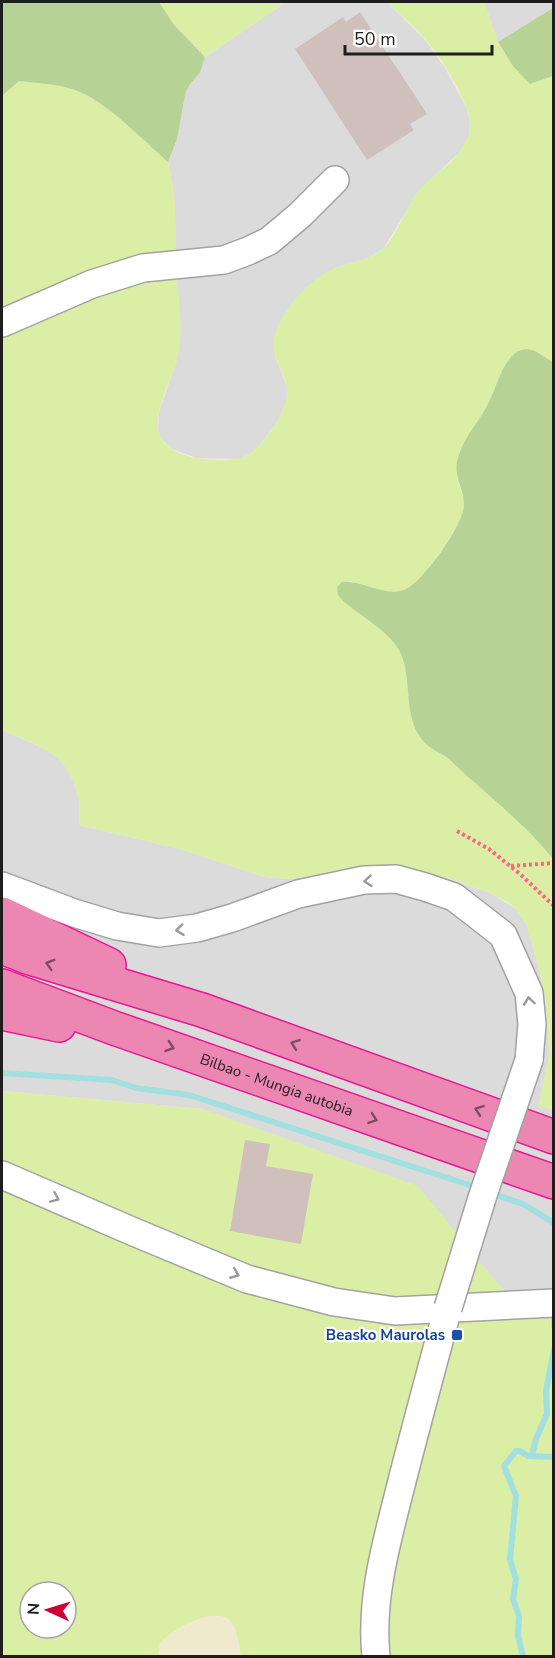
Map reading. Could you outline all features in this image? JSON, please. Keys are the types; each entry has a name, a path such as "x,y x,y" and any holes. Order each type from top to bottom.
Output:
{"highway":[{"path":"2,914 202,1010"},
{"path":"2,947 27,957 202,1010 554,1137"},
{"name":"Bilbao - Mungia autobia","path":"2,986 114,1028 554,1182"},
{"path":"2,1012 72,1028 114,1028"}],"street":[{"path":"2,323 92,284 143,268 224,260 248,251 269,241 300,215 335,180"},
{"path":"2,886 74,913 117,926 159,933 197,928 298,894 364,880 396,879 454,897 503,935 529,993 532,1024 529,1060 483,1195 448,1308 395,1508 378,1586 374,1631 376,1656"},
{"path":"2,1175 247,1279 334,1302 394,1311 544,1303"}],"path":[{"path":"457,831 489,849 554,906"},
{"path":"510,866 554,863"}],"shaded area":[{"path":"286,2 387,2 426,41 445,68 467,109 470,123 469,136 460,152 419,190 383,249 368,258 337,267 306,287 291,306 277,328 275,356 287,387 286,403 277,422 259,446 250,454 238,459 197,458 172,449 160,438 158,430 159,412 176,363 180,336 174,196 168,162 177,139 186,91 200,73 205,57"},
{"path":"484,2 553,2 553,8 498,42"},
{"path":"2,730 45,749 61,759 78,795 79,825 180,849 265,877 291,879 354,869 406,869 431,873 490,893 516,909 527,926 540,973 549,1038 549,1056 539,1106 553,1109 553,1300 522,1310 493,1278 203,1109 2,1091"},
{"path":"212,1616 229,1620 235,1631 241,1656 158,1656 160,1643 165,1636 194,1621"}],"green space":[{"path":"2,2 159,2 174,25 205,57 200,73 186,91 177,139 168,162 111,112 87,95 75,90 19,81 2,96"},
{"path":"159,2 286,2 205,57 174,25"},
{"path":"387,2 484,2 498,42 530,84 553,76 553,362 535,351 514,354 505,367 488,405 459,452 457,478 464,499 461,519 443,549 418,581 395,592 350,581 344,602 381,630 399,650 406,673 412,721 424,742 450,760 503,808 542,845 553,859 553,1109 538,1106 549,1056 546,1005 540,973 527,926 516,909 507,902 455,880 406,869 354,869 291,879 265,877 180,849 79,825 80,809 77,794 68,772 61,763 44,749 2,730 2,96 19,81 71,88 90,97 114,114 168,162 174,202 181,330 177,360 159,410 158,429 167,446 184,455 215,460 240,458 251,452 265,438 278,420 286,401 286,385 275,356 274,339 287,310 300,293 325,273 376,254 384,248 395,233 413,198 429,180 457,156 469,134 470,123 465,103 446,67 425,39"},
{"path":"553,8 553,76 530,84 513,66 498,42"},
{"path":"527,349 553,362 553,859 542,845 503,808 450,760 424,742 412,721 406,673 399,650 381,630 344,602 338,595 337,587 342,582 350,582 396,592 412,585 431,566 462,515 464,500 456,468 462,447 487,406 505,365 520,350"},
{"path":"2,1091 203,1109 418,1186 522,1310 553,1300 553,1656 241,1656 238,1637 232,1623 222,1616 213,1616 193,1621 173,1632 160,1643 158,1656 2,1656"}],"building":[{"path":"360,12 427,114 410,124 414,130 367,160 295,49 343,17 346,22"},
{"path":"245,1140 270,1144 266,1166 313,1174 301,1244 230,1231"}],"waterway":[{"path":"2,1073 112,1080 136,1088 189,1095 479,1188"},
{"path":"491,1193 523,1204 554,1223"},
{"path":"554,1310 554,1326"},
{"path":"532,1455 547,1414 546,1391 554,1349"},
{"path":"523,1656 518,1636 519,1616 513,1599 516,1579 510,1560 516,1496 504,1466 516,1451 528,1456 554,1457"}],"place":[{"name":"Beasko Maurolas","path":"457,1335"}]}
